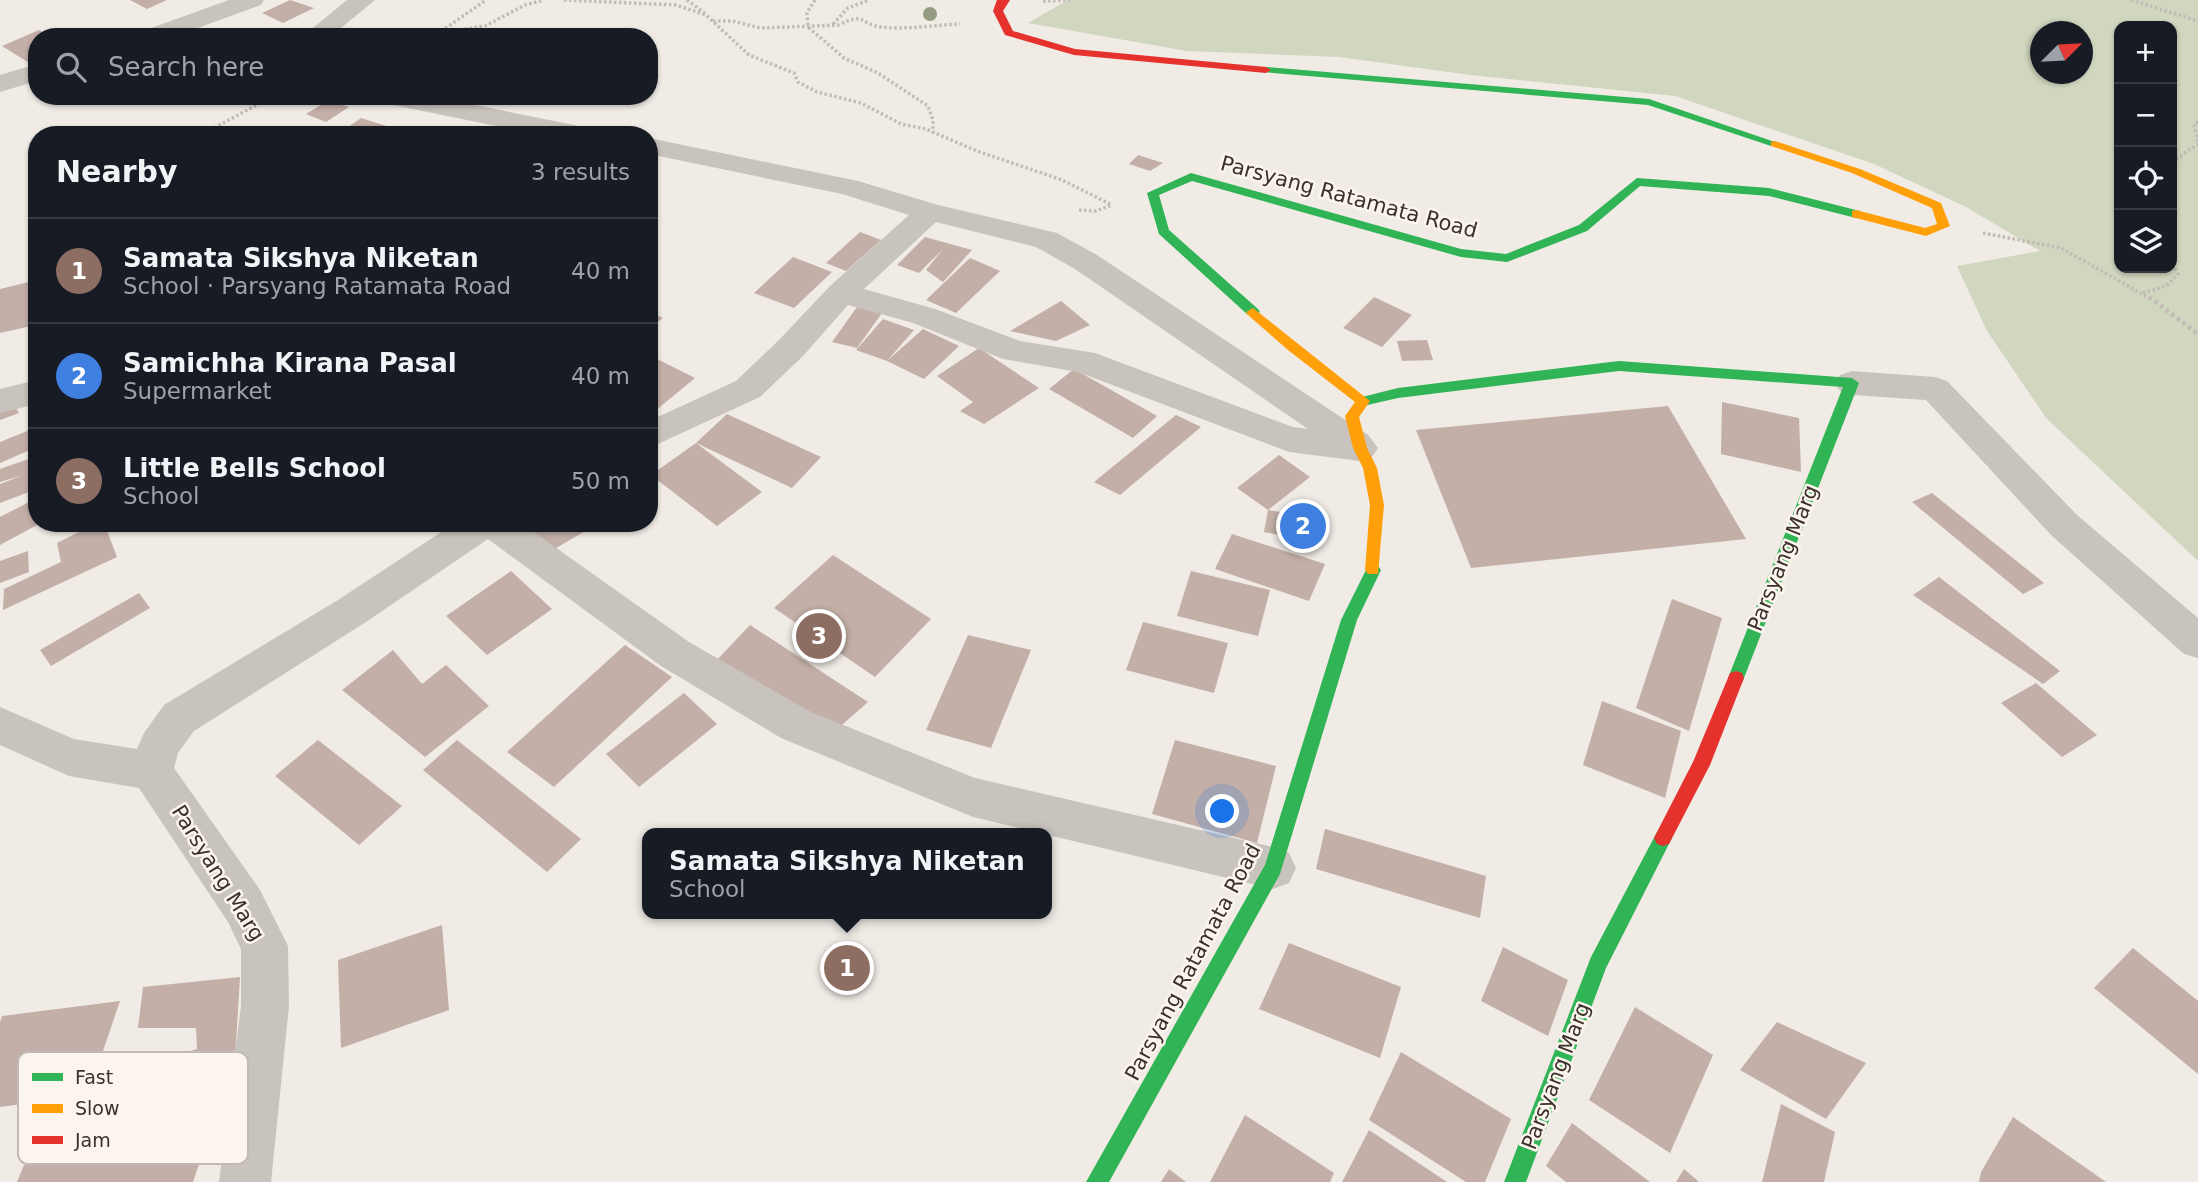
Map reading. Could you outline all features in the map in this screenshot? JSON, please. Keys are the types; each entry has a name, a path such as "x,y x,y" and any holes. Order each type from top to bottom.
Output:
{"street":[{"path":"174,28 251,0"},
{"path":"326,28 363,0"},
{"path":"1005,0 1001,2 998,11 1009,33 1074,52 1649,102 1856,171 1937,206 1944,226"},
{"path":"0,84 28,75"},
{"path":"433,105 539,126"},
{"path":"658,148 848,187 930,212 1046,240 1086,262 1360,448"},
{"name":"Parsyang Ratamata Road","path":"1163,231 1153,193 1191,177 1461,253 1507,258 1583,228 1637,182 1769,192 1926,232 1944,226"},
{"path":"658,432 748,389 791,348 841,293 930,212"},
{"path":"1163,231 1293,347 1363,401 1398,393 1619,366 1935,389 2064,525 2198,642"},
{"path":"841,293 924,316 1016,351 1083,361 1289,439 1360,448"},
{"name":"Parsyang Marg","path":"1515,1182 1598,964 1701,765 1852,383"},
{"path":"0,401 28,394"},
{"name":"Parsyang Ratamata Road","path":"1097,1182 1273,868 1349,620 1375,565 1377,505 1370,468 1360,448 1352,416 1363,401"},
{"path":"7,734 69,757 152,771 159,746 179,718 352,611 471,532"},
{"path":"506,532 675,654 796,725 973,797 1273,868"},
{"name":"Parsyang Marg","path":"152,771 244,906 265,946 264,1006 248,1154"},
{"name":"Parsyang Marg","path":"245,1182 247,1164"}],"path":[{"path":"447,28 486,0"},
{"path":"475,28 500,19 513,9 544,0"},
{"path":"564,0 676,5 706,15"},
{"path":"629,3 633,0"},
{"path":"687,0 702,9 749,55 794,73 798,82 817,92 861,103 901,124 1062,180 1119,209 1155,222 1163,231"},
{"path":"815,0 807,13 808,27 844,58 878,73 928,106 933,120 933,133"},
{"path":"832,25 837,17 856,2 869,0"},
{"path":"2131,0 2198,21"},
{"path":"713,21 733,21 761,27 808,27 865,19 878,27 949,23 1009,33"},
{"path":"218,126 256,105"},
{"path":"2177,158 2198,143 2194,124 2198,122"},
{"path":"1944,226 2061,248 2143,293 2198,334"},
{"path":"2143,293 2166,286 2178,274 2177,272"}],"green space":[{"path":"1068,0 2198,0 2198,561 2046,418 1987,331 1957,266 2040,251 1966,207 1874,164 1675,96 1470,75 1339,57 1187,51 1028,23"}],"building":[{"path":"130,0 167,0 147,9"},
{"path":"290,0 314,8 283,23 262,13"},
{"path":"28,35 28,62 2,46"},
{"path":"321,105 349,107 326,122 306,114"},
{"path":"361,118 386,126 350,126"},
{"path":"1138,155 1163,163 1150,171 1129,164"},
{"path":"860,232 881,240 846,271 826,263"},
{"path":"925,237 972,250 943,282 926,270 943,249 919,273 897,265"},
{"path":"793,257 832,272 794,308 754,293"},
{"path":"970,258 1000,271 956,313 926,300"},
{"path":"28,282 28,327 0,333 0,289"},
{"path":"1374,297 1412,315 1382,347 1343,328"},
{"path":"1061,301 1090,325 1056,341 1010,331"},
{"path":"857,307 882,313 857,348 832,342"},
{"path":"883,319 914,330 887,361 856,350"},
{"path":"923,329 959,346 924,379 887,361"},
{"path":"1427,340 1433,360 1402,361 1397,341"},
{"path":"979,348 1039,388 984,424 960,411 973,402 937,376"},
{"path":"658,360 695,378 658,409"},
{"path":"1074,369 1157,416 1133,438 1049,389"},
{"path":"12,402 19,413 0,420 0,406"},
{"path":"1722,402 1799,418 1801,472 1721,454"},
{"path":"1668,406 1746,539 1471,568 1416,430"},
{"path":"727,414 821,457 792,488 696,443"},
{"path":"1176,415 1201,427 1120,495 1094,482"},
{"path":"28,431 28,451 0,463 0,442"},
{"path":"696,443 762,492 717,526 658,480 658,470"},
{"path":"1279,455 1310,477 1268,510 1237,488"},
{"path":"28,459 28,492 0,503 0,484 23,475 0,482 0,469"},
{"path":"1932,493 2044,583 2023,594 1912,502"},
{"path":"28,503 28,530 0,545 0,517"},
{"path":"1268,510 1314,518 1311,541 1264,532"},
{"path":"79,532 107,532 117,557 3,610 4,589 61,562 57,543"},
{"path":"526,532 584,532 544,555"},
{"path":"1232,534 1325,564 1309,601 1215,569"},
{"path":"28,551 29,572 0,583 0,561"},
{"path":"833,555 931,619 875,677 774,608"},
{"path":"511,571 552,609 487,655 446,616"},
{"path":"1191,571 1270,590 1258,636 1177,616"},
{"path":"1939,577 2060,671 2043,684 1913,595"},
{"path":"139,593 150,608 51,666 40,650"},
{"path":"1672,599 1722,618 1689,731 1636,708"},
{"path":"1143,622 1228,643 1214,693 1126,670"},
{"path":"750,625 868,702 834,732 716,661"},
{"path":"968,635 1031,650 991,748 926,730"},
{"path":"625,645 672,677 554,787 507,752"},
{"path":"393,650 422,684 446,665 489,706 425,757 342,690"},
{"path":"2036,683 2097,735 2062,757 2001,703"},
{"path":"684,693 717,724 639,787 606,754"},
{"path":"1602,701 1681,731 1665,798 1583,765"},
{"path":"318,740 402,806 359,845 275,776"},
{"path":"457,740 581,839 547,872 423,770"},
{"path":"1175,740 1276,766 1257,843 1152,814"},
{"path":"1325,829 1486,876 1480,918 1316,869"},
{"path":"442,925 449,1010 341,1048 338,960"},
{"path":"1289,943 1401,987 1380,1058 1259,1009"},
{"path":"1503,947 1568,980 1548,1036 1481,1001"},
{"path":"2133,948 2198,1001 2198,1074 2094,988"},
{"path":"240,977 235,1052 187,1052 197,1049 196,1028 138,1028 143,987"},
{"path":"120,1001 103,1052 18,1052 18,1105 0,1107 2,1016"},
{"path":"1635,1007 1713,1055 1670,1153 1589,1100"},
{"path":"1777,1022 1866,1063 1826,1119 1740,1070"},
{"path":"1401,1052 1511,1119 1485,1182 1466,1182 1369,1120"},
{"path":"1781,1104 1835,1132 1824,1182 1762,1182"},
{"path":"1245,1115 1334,1173 1330,1182 1210,1182"},
{"path":"2013,1117 2106,1182 1979,1182 1981,1172"},
{"path":"1572,1123 1650,1182 1566,1182 1546,1166"},
{"path":"1369,1130 1447,1182 1342,1182"},
{"path":"199,1164 193,1182 17,1182 24,1165"},
{"path":"1169,1169 1186,1182 1161,1182"},
{"path":"1684,1169 1699,1182 1676,1182"}],"traffic: fast":[{"path":"1266,70 1649,102 1775,144"},
{"path":"1253,312 1163,231 1153,193 1191,177 1461,253 1507,258 1583,228 1637,182 1769,192 1856,214"},
{"path":"1363,401 1398,393 1619,366 1852,383 1736,678"},
{"path":"1097,1182 1273,868 1349,620 1373,570"},
{"path":"1515,1182 1598,964 1663,838"}],"traffic: slow":[{"path":"1775,144 1856,171 1937,206 1944,226 1926,232 1856,214"},
{"path":"1253,312 1363,401 1352,416 1360,448 1370,468 1377,505 1373,570"}],"traffic: jam":[{"path":"1005,0 1001,2 998,11 1009,33 1074,52 1266,70"},
{"path":"1663,838 1701,765 1736,678"}],"place":[{"name":"Samichha Kirana Pasal","path":"1303,526"},
{"name":"Little Bells School","path":"819,636"},
{"name":"Samata Sikshya Niketan","path":"847,968"}]}
